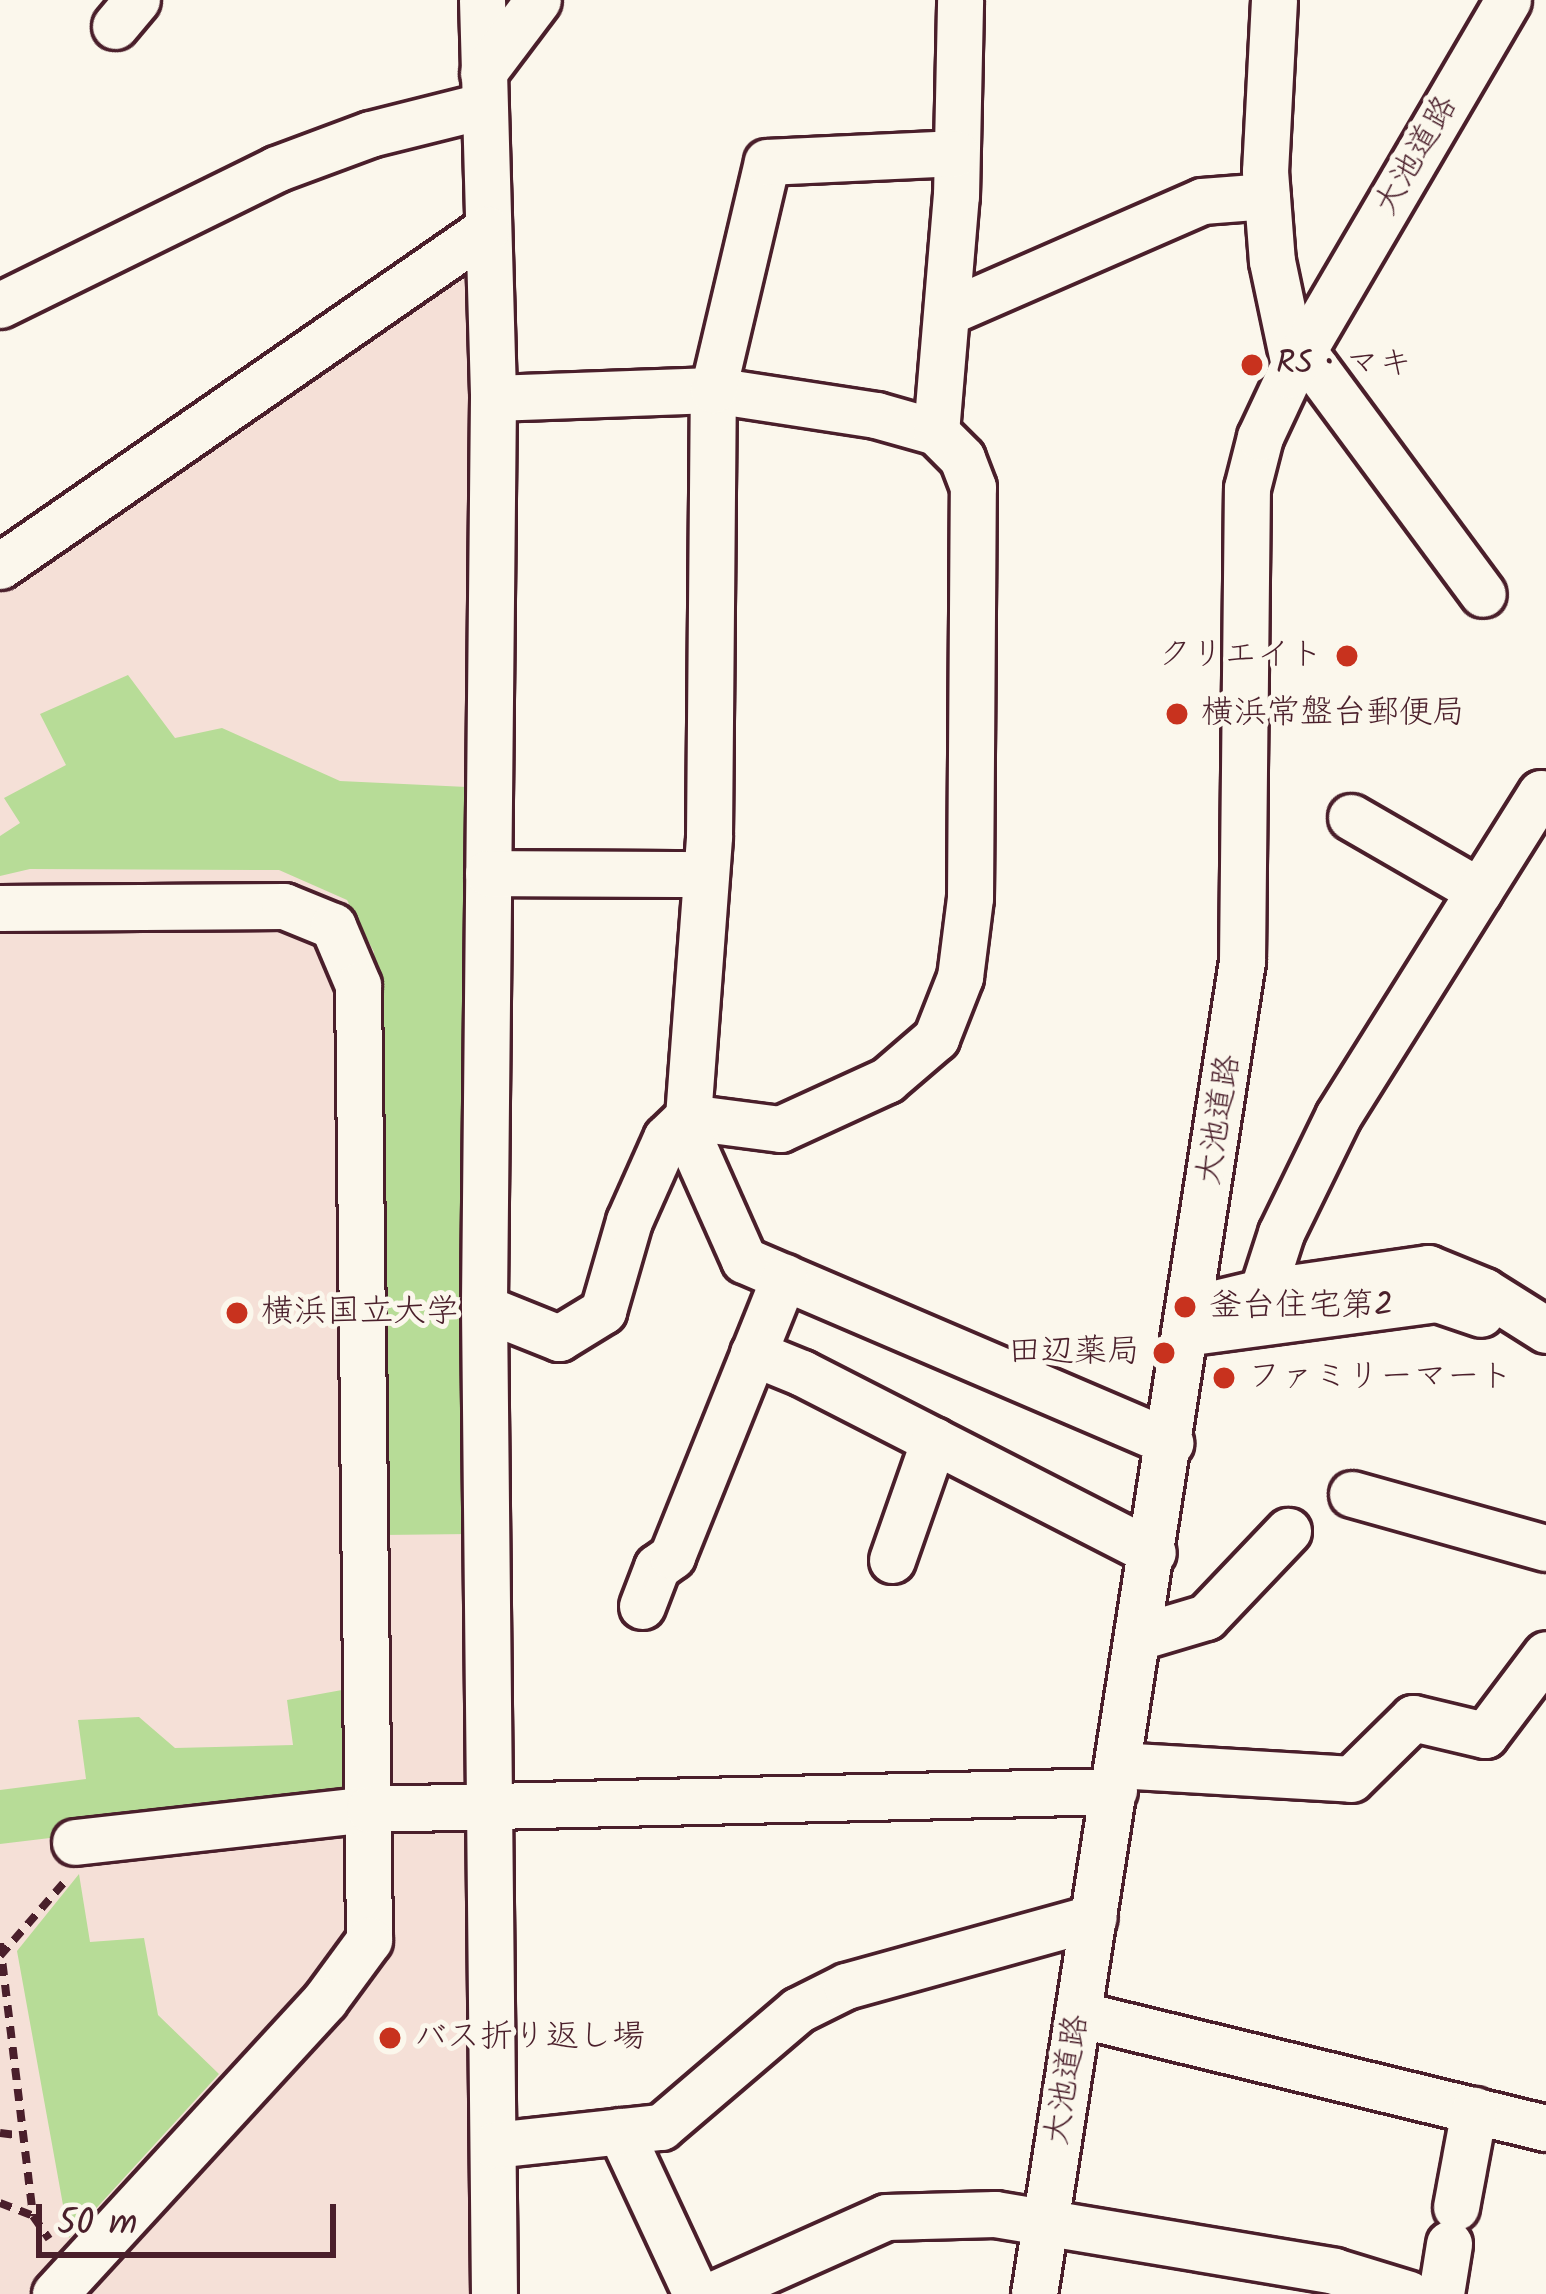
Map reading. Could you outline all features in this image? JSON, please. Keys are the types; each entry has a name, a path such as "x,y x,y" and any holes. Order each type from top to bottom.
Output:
{"street":[{"path":"482,0 493,398 484,1308 494,2294"},
{"path":"0,305 276,169 483,89 538,0"},
{"path":"936,432 948,312 961,0"},
{"path":"1274,0 1264,109 1267,196 1273,261 1299,358 1483,593"},
{"name":"大池道路","path":"1034,2294 1243,961 1247,488 1260,437 1299,358 1508,0"},
{"path":"956,153 767,162 713,390 706,874 685,1120 744,1260 1171,1443"},
{"path":"948,312 1202,201 1267,196"},
{"path":"0,566 487,229"},
{"path":"484,1308 559,1337 603,1311 629,1221 666,1138 685,1120 780,1129 887,1080 936,1038 960,977 970,898 974,487 962,458 936,432 876,415 713,390 493,398"},
{"path":"1262,1292 1281,1233 1338,1116 1540,793 1546,798"},
{"path":"1351,817 1479,891"},
{"path":"488,873 706,874"},
{"path":"0,908 284,905 333,926 358,985 369,1940 325,2000 64,2285"},
{"path":"1189,1321 1262,1292 1428,1268 1484,1291 1546,1330"},
{"path":"642,1606 657,1567 672,1556 784,1277"},
{"path":"1189,1321 1437,1299 1487,1316 1519,1341 1546,1348"},
{"path":"753,1354 1153,1552"},
{"path":"892,1560 934,1440"},
{"path":"1352,1494 1546,1548"},
{"path":"1139,1637 1206,1617 1288,1531"},
{"path":"75,1842 369,1809 1116,1778 1351,1779 1413,1718 1485,1736 1546,1654"},
{"path":"494,2145 662,2127 798,2010 846,1986 1094,1917"},
{"path":"1078,2014 1546,2128"},
{"path":"1441,2294 1474,2110"},
{"path":"620,2131 696,2294"},
{"path":"713,2294 886,2217 995,2214 1334,2271 1409,2294"}],"path":[{"path":"0,1943 33,2216 64,2285"},
{"path":"0,2133 24,2136"},
{"path":"0,2203 33,2216"}],"shaded area":[{"name":"横浜国立大学","path":"450,270 472,282 476,2294 0,2294 0,584"}],"green space":[{"path":"128,675 175,738 222,728 340,781 467,787 469,1534 383,1535 374,952 347,900 279,870 30,869 0,876 0,836 20,823 4,798 66,765 40,714"},
{"path":"353,1688 357,1801 0,1844 0,1790 86,1779 78,1720 139,1717 175,1748 293,1745 287,1700"},
{"path":"79,1874 90,1942 144,1938 158,2015 219,2074 69,2238 17,1951"}],"place":[{"name":"RS・マキ","path":"1252,365"},
{"name":"クリエイト","path":"1347,656"},
{"name":"横浜常盤台郵便局","path":"1177,714"},
{"name":"釜台住宅第2","path":"1185,1307"},
{"name":"横浜国立大学","path":"237,1313"},
{"name":"田辺薬局","path":"1164,1353"},
{"name":"ファミリーマート","path":"1224,1378"},
{"name":"バス折り返し場","path":"390,2038"}]}
